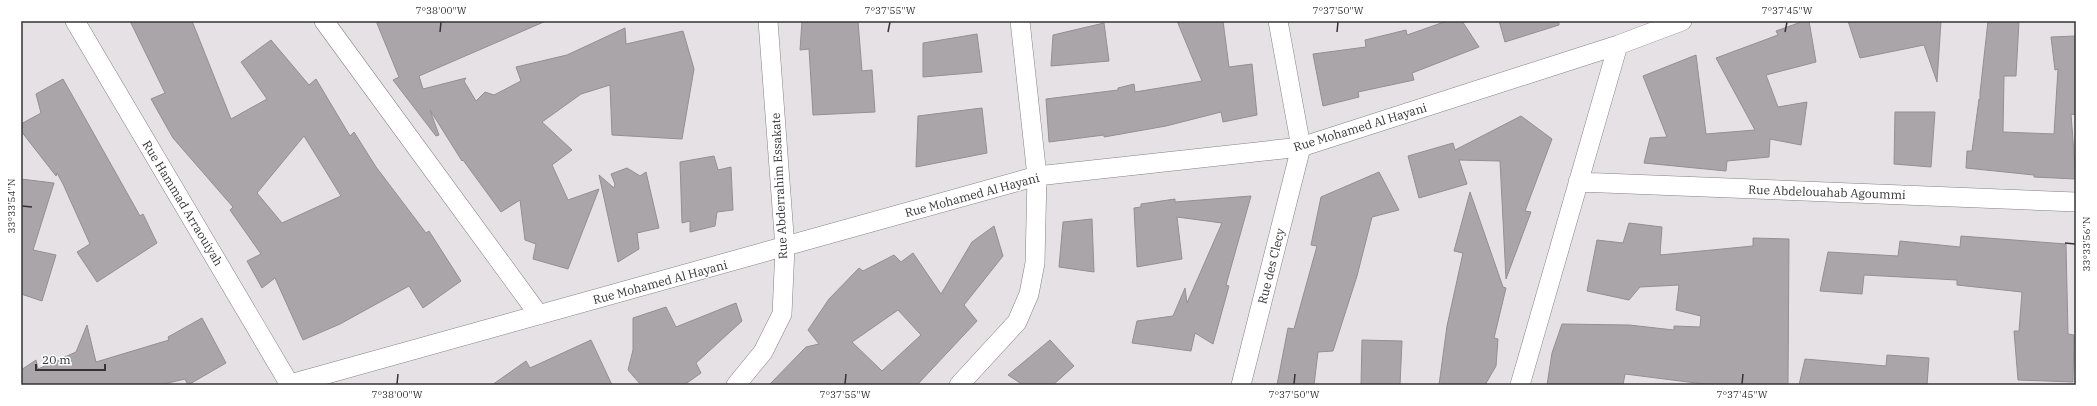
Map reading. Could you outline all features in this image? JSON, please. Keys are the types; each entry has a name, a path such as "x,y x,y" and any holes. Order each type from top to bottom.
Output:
{"street":[{"name":"Rue Hammad Arraouiyah","path":"75,21 289,385"},
{"path":"324,21 539,315"},
{"name":"Rue Abderrahim Essakate","path":"736,385 763,352 782,314 784,248 768,21"},
{"path":"959,385 1017,322 1029,294 1035,263 1037,176 1020,21"},
{"path":"1278,21 1301,147"},
{"name":"Rue Mohamed Al Hayani","path":"289,385 784,248 1037,176 1301,147 1618,45 1673,23"},
{"path":"1520,385 1618,45"},
{"name":"Rue des Clecy","path":"1241,385 1301,147"},
{"name":"Rue Abdelouahab Agoummi","path":"1578,182 2076,202"}],"building":[{"path":"130,21 192,21 231,119 267,99 241,62 271,40 309,85 316,79 350,136 354,132 376,167 426,233 429,231 461,281 423,308 409,286 340,324 303,340 275,278 262,288 247,261 261,254 230,210 233,207 173,138 151,99 165,93","holes":["304,136 341,196 282,223 257,193"]},
{"path":"376,21 546,21 419,76 423,89 466,78 464,81 476,101 485,92 494,95 521,81 516,67 567,55 625,28 626,44 683,31 694,69 682,139 612,135 610,85 581,94 542,122 572,150 552,165 568,200 599,189 568,269 533,259 536,244 525,240 520,200 501,212 463,160 462,161 430,110 439,135 436,136 393,80 399,77"},
{"path":"802,21 858,21 862,71 872,70 875,112 813,115 809,49 800,50"},
{"path":"1177,21 1223,21 1229,67 1252,64 1257,115 1223,122 1221,112 1166,126 1104,137 1104,135 1049,142 1046,99 1118,90 1118,88 1134,84 1135,92 1202,81"},
{"path":"1447,21 1462,21 1479,47 1412,73 1414,80 1358,92 1359,97 1323,106 1313,54 1366,47 1365,40 1406,30 1407,35"},
{"path":"1499,21 1559,21 1559,25 1505,42"},
{"path":"1804,21 1809,21 1816,62 1766,75 1778,107 1807,102 1801,145 1770,139 1769,157 1727,161 1726,171 1644,163 1650,138 1667,137 1643,76 1696,55 1706,134 1755,130 1716,58 1778,35 1776,31"},
{"path":"1848,21 1941,21 1937,82 1924,45 1860,58"},
{"path":"1988,21 2019,21 2016,76 2004,76 2003,132 2054,134 2058,69 2055,70 2051,37 2076,36 2076,115 2071,114 2076,179 2034,177 2034,175 1966,168 1967,151 1972,151 1979,99 1980,100"},
{"path":"1104,23 1109,61 1051,66 1053,35"},
{"path":"977,34 982,72 923,77 923,43"},
{"path":"63,79 140,216 143,214 157,243 97,282 77,252 90,244 63,184 57,173 56,176 21,131 21,124 41,113 36,94"},
{"path":"982,108 987,153 916,167 918,116"},
{"path":"1895,112 1935,112 1931,167 1894,164"},
{"path":"1521,116 1552,139 1525,211 1531,212 1506,279 1500,161 1459,160 1467,184 1419,198 1408,156 1453,143 1455,150"},
{"path":"714,156 718,170 731,167 733,210 717,212 715,226 690,232 690,221 682,223 680,162"},
{"path":"627,168 640,176 646,172 659,228 637,233 639,249 618,262 599,175 614,188 615,184 611,174"},
{"path":"1379,172 1399,210 1372,217 1357,276 1333,351 1318,352 1314,385 1277,385 1288,328 1294,329 1317,246 1311,245 1321,197"},
{"path":"21,179 54,183 33,250 56,255 42,301 21,294"},
{"path":"1470,192 1503,287 1506,288 1494,338 1498,339 1496,366 1485,385 1439,385 1447,326 1463,253 1454,251"},
{"path":"1251,196 1226,285 1229,286 1213,344 1195,333 1191,351 1132,343 1137,321 1173,316 1185,288 1187,303 1222,223 1177,217 1182,259 1137,267 1134,208 1141,207 1141,204 1175,199 1175,202"},
{"path":"1092,219 1094,272 1059,267 1063,222"},
{"path":"1629,223 1662,227 1660,255 1753,246 1753,238 1789,239 1788,385 1712,385 1625,374 1623,385 1547,385 1552,353 1562,324 1629,325 1674,330 1674,326 1700,327 1701,316 1676,310 1679,285 1640,287 1629,300 1587,291 1597,240 1623,243"},
{"path":"994,226 1003,256 964,305 977,321 917,385 769,385 806,347 819,344 808,330 829,299 859,268 863,271 894,255 901,262 913,253 941,294 972,242","holes":["898,310 921,335 882,371 852,342"]},
{"path":"1961,236 2066,244 2068,334 2074,335 2073,382 2018,380 2014,331 2019,331 2022,292 1957,285 1957,280 1864,275 1862,294 1820,291 1828,252 1898,256 1900,241 1960,247"},
{"path":"736,303 742,321 696,363 701,373 684,385 641,385 628,370 633,350 633,318 666,307 676,327"},
{"path":"202,318 226,363 188,385 185,379 159,385 21,385 21,370 36,360 38,369 76,352 87,325 96,362 169,340 168,337"},
{"path":"591,340 612,385 492,385 526,361 530,368"},
{"path":"1050,340 1074,366 1053,385 1023,385 1008,375"},
{"path":"1362,340 1402,341 1400,385 1361,385"},
{"path":"1887,355 1929,358 1927,385 1799,385 1805,359 1886,366"}]}
